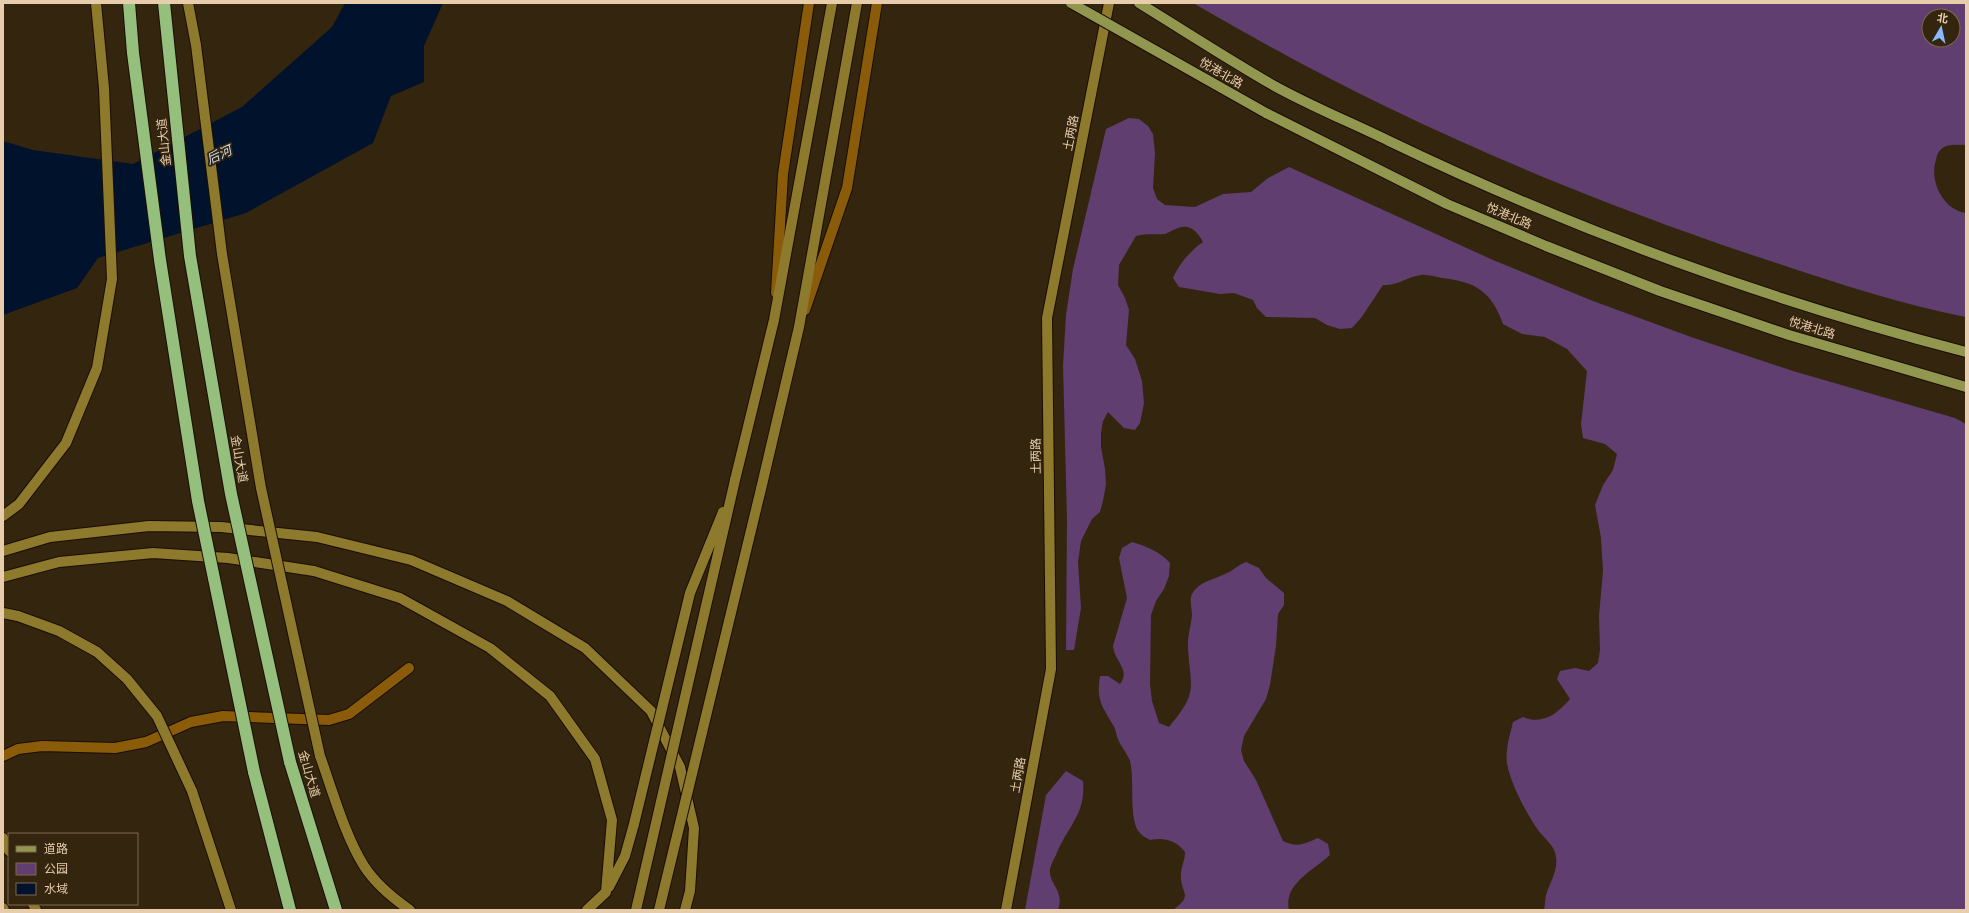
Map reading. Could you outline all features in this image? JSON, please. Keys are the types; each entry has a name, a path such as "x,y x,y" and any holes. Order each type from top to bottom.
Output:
{"highway":[{"name":"金山大道","path":"129,3 132,53 160,260 198,502 254,772 290,910"},
{"name":"金山大道","path":"164,3 190,256 231,494 290,762 336,910"}],"main road":[{"path":"3,516 19,504 66,443 96,368 112,279 104,88 96,3"},
{"path":"188,3 196,45 222,254 261,488 320,756 345,826 364,866 394,899 410,910"},
{"path":"636,910 735,480 774,320 832,3"},
{"path":"659,910 799,327 857,3"},
{"name":"悦港北路","path":"1071,3 1266,113 1447,204 1546,246 1660,291 1789,335 1966,387"},
{"name":"土两路","path":"1006,910 1051,669 1047,318 1110,3"},
{"name":"悦港北路","path":"1139,3 1272,84 1459,175 1557,217 1670,260 1795,304 1892,333 1966,352"},
{"path":"587,910 606,892 625,856 690,593 735,480"},
{"path":"3,551 50,537 149,526 221,527 317,536 411,560 507,601 585,648 651,711 680,767 694,828 690,891 685,910"},
{"path":"3,577 59,562 153,553 228,558 314,571 400,598 490,648 550,696 595,759 612,820 606,892"},
{"path":"3,613 18,616 59,631 97,652 127,679 157,716 192,791 231,910"},
{"path":"3,838 8,849"}],"street":[{"path":"774,320 783,174 809,3"},
{"path":"799,327 847,188 876,3"},
{"path":"3,756 18,749 42,746 115,748 146,742 191,722 223,716 328,720 349,714 409,668"}],"green space":[{"path":"1193,3 1966,3 1966,145 1949,145 1942,148 1936,158 1934,177 1936,185 1945,200 1958,211 1966,213 1966,317 1912,305 1858,289 1752,255 1614,205 1568,187 1433,129 1364,96 1265,44"},
{"path":"1129,118 1139,119 1148,126 1153,134 1155,153 1153,188 1157,199 1165,205 1195,207 1223,194 1251,192 1268,178 1289,167 1493,260 1593,301 1691,337 1793,371 1955,418 1966,424 1966,910 1544,910 1546,895 1556,867 1556,857 1554,849 1533,823 1515,789 1507,764 1507,748 1513,722 1523,717 1537,720 1549,717 1570,699 1557,679 1560,671 1575,668 1589,671 1598,663 1600,650 1599,616 1603,571 1601,538 1595,505 1603,485 1613,470 1617,454 1605,444 1583,438 1581,424 1587,371 1567,349 1545,337 1522,334 1503,324 1493,303 1487,296 1481,290 1464,282 1423,275 1393,284 1383,285 1361,318 1352,328 1340,329 1327,325 1315,318 1266,317 1257,308 1253,300 1234,293 1220,294 1179,287 1173,278 1175,273 1185,258 1203,242 1196,232 1189,227 1181,227 1165,234 1136,236 1119,265 1118,285 1129,310 1126,345 1135,359 1142,381 1144,403 1140,423 1135,430 1124,428 1108,412 1103,421 1101,447 1106,484 1100,512 1092,519 1081,541 1078,562 1081,608 1074,650 1066,650 1067,519 1063,365 1066,315 1073,269 1106,129"},
{"path":"1132,542 1153,550 1162,555 1170,563 1169,576 1164,589 1156,601 1151,615 1150,684 1152,701 1159,723 1169,727 1185,706 1189,698 1191,682 1188,640 1192,615 1191,597 1193,592 1205,582 1228,573 1246,562 1259,568 1266,578 1284,593 1284,605 1278,614 1276,646 1270,685 1266,699 1244,736 1241,750 1244,761 1256,780 1283,841 1297,845 1318,838 1328,844 1330,855 1301,878 1295,885 1288,901 1289,910 1173,910 1183,901 1185,897 1181,874 1185,852 1178,845 1170,841 1160,839 1150,840 1143,836 1136,827 1133,810 1130,761 1119,742 1114,727 1099,697 1100,676 1108,676 1120,684 1123,679 1123,670 1113,646 1127,598 1119,558 1122,548"},
{"path":"1066,771 1083,781 1083,793 1079,811 1050,869 1051,879 1059,897 1060,903 1058,910 1025,910 1046,795"}],"water":[{"name":"后河","path":"345,3 443,3 424,46 424,82 391,96 373,143 246,213 98,258 77,288 3,315 3,141 33,150 133,164 242,107 332,27"}]}
